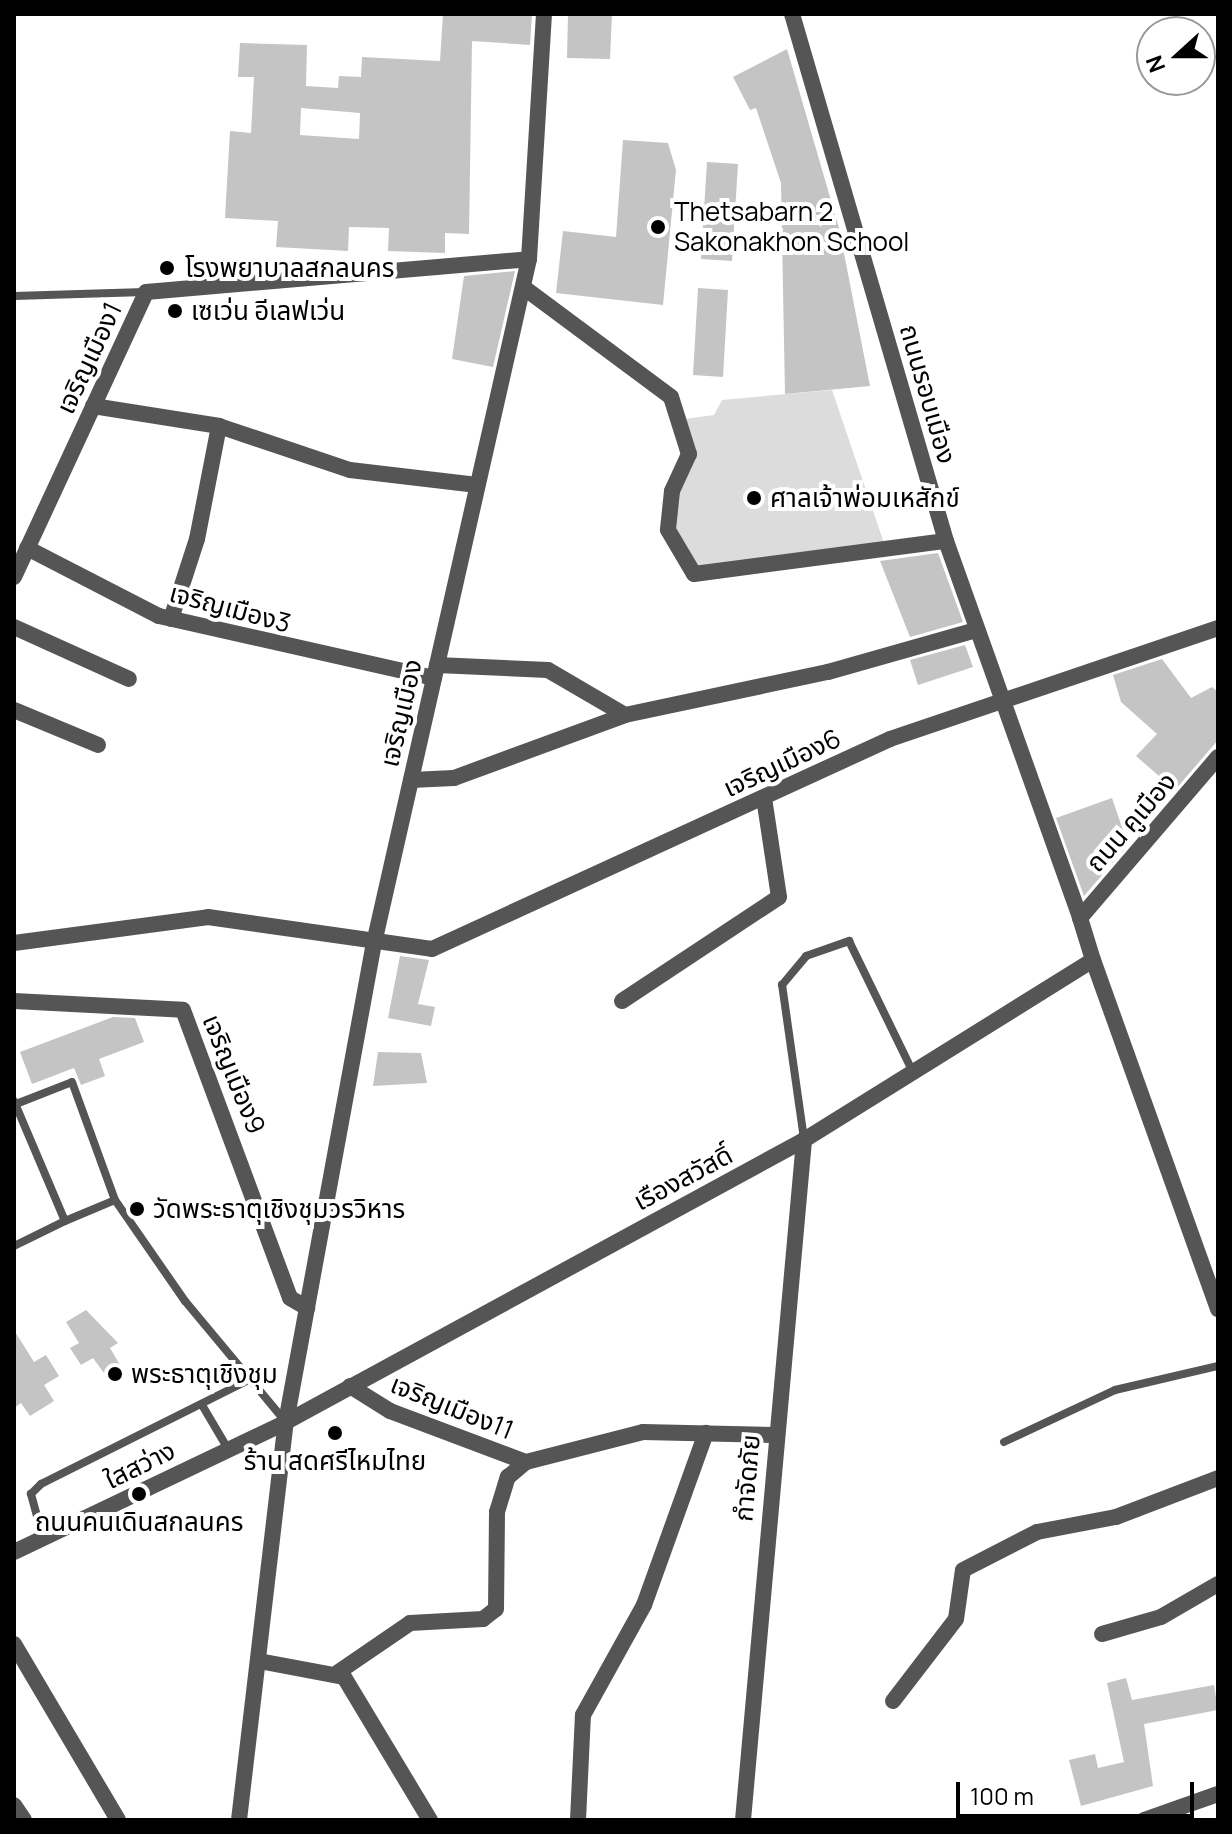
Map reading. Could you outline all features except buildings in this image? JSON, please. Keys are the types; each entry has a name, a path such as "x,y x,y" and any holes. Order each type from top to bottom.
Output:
{"street":[{"name":"เจริญเมือง","path":"239,1820 286,1422 374,943 529,259 544,14"},
{"name":"ถนนรอบเมือง","path":"792,14 946,541 1218,1309"},
{"name":"เจริญเมือง1","path":"14,577 146,292 529,259"},
{"path":"523,287 671,397 689,454 672,491 668,530 694,574 946,541"},
{"path":"93,406 219,426 350,470 477,485"},
{"path":"171,619 197,539 219,426"},
{"name":"เจริญเมือง3","path":"27,548 171,619 435,672 548,670 625,715"},
{"path":"14,627 129,679"},
{"name":"เจริญเมือง6","path":"14,943 208,917 432,949 890,739 1218,628"},
{"path":"411,780 454,778 625,715 828,672 976,630"},
{"path":"14,710 98,745"},
{"name":"ถนน คูเมือง","path":"1080,918 1218,757"},
{"path":"622,1001 779,897 764,798"},
{"name":"เรืองสวัสดิ์","path":"286,1422 804,1140 1093,960"},
{"name":"เจริญเมือง9","path":"14,1001 183,1010 290,1298 307,1308"},
{"name":"กำจัดภัย","path":"743,1820 775,1435 804,1140"},
{"name":"เจริญเมือง11","path":"350,1386 390,1411 526,1462 612,1436 706,1433 775,1435"},
{"name":"ใสสว่าง","path":"14,1552 286,1422"},
{"path":"578,1820 583,1715 644,1605 706,1433"},
{"path":"259,1661 337,1673 410,1623 483,1619 496,1609 497,1512 508,1477 526,1462"},
{"path":"893,1701 956,1619 963,1570 1037,1532 1116,1517 1218,1478"},
{"path":"1102,1634 1161,1617 1218,1584"},
{"path":"14,1644 118,1820"},
{"path":"337,1673 430,1820"},
{"path":"1144,1820 1188,1813 1218,1794"},
{"path":"14,1805 24,1820"}],"lane":[{"path":"14,296 146,292"},
{"path":"804,1140 782,985 806,956 849,941 913,1072"},
{"path":"65,1221 15,1102 72,1082 115,1200 286,1422"},
{"path":"14,1246 115,1200"},
{"path":"1004,1442 1115,1390 1218,1366"},
{"path":"43,1538 31,1494 41,1484 251,1379"},
{"path":"202,1405 228,1450"}],"shaded area":[{"path":"832,390 885,546 690,573 669,505 687,467 684,419 714,415 722,400"}],"place":[{"name":"Thetsabarn 2 Sakonakhon School","path":"658,227"},
{"name":"โรงพยาบาลสกลนคร","path":"167,268"},
{"name":"เซเว่น อีเลฟเว่น","path":"175,311"},
{"name":"ศาลเจ้าพ่อมเหสักข์","path":"754,498"},
{"name":"วัดพระธาตุเชิงชุมวรวิหาร","path":"137,1209"},
{"name":"พระธาตุเชิงชุม","path":"115,1374"},
{"name":"ร้าน สดศรีไหมไทย","path":"335,1433"},
{"name":"ถนนคนเดินสกลนคร","path":"139,1494"}]}
